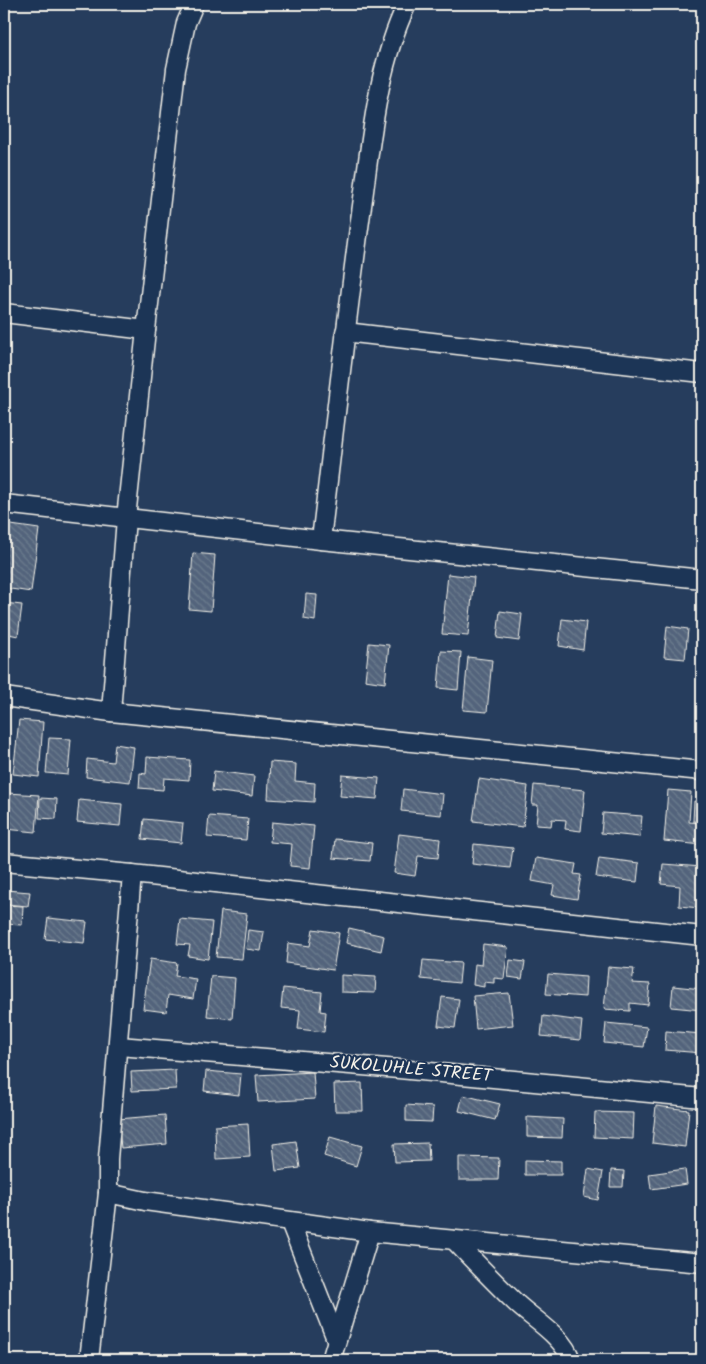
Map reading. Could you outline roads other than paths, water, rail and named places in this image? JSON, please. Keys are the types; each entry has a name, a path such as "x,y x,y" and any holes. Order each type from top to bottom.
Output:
{"street":[{"path":"111,712 126,518 176,69 186,23 194,4"},
{"path":"321,540 345,332 378,90 399,20 407,4"},
{"path":"4,313 146,330"},
{"path":"345,332 702,373"},
{"path":"4,504 321,540 702,579"},
{"path":"4,697 111,712 702,771"},
{"path":"4,862 132,874 702,936"},
{"path":"89,1360 108,1193 108,1159 132,874"},
{"name":"SUKOLUHLE STREET","path":"118,1046 408,1070 702,1098"},
{"path":"108,1193 146,1201 370,1232 702,1263"},
{"path":"290,1222 336,1339"},
{"path":"331,1360 370,1232"},
{"path":"454,1240 511,1298 551,1333 569,1352 572,1360"}]}
